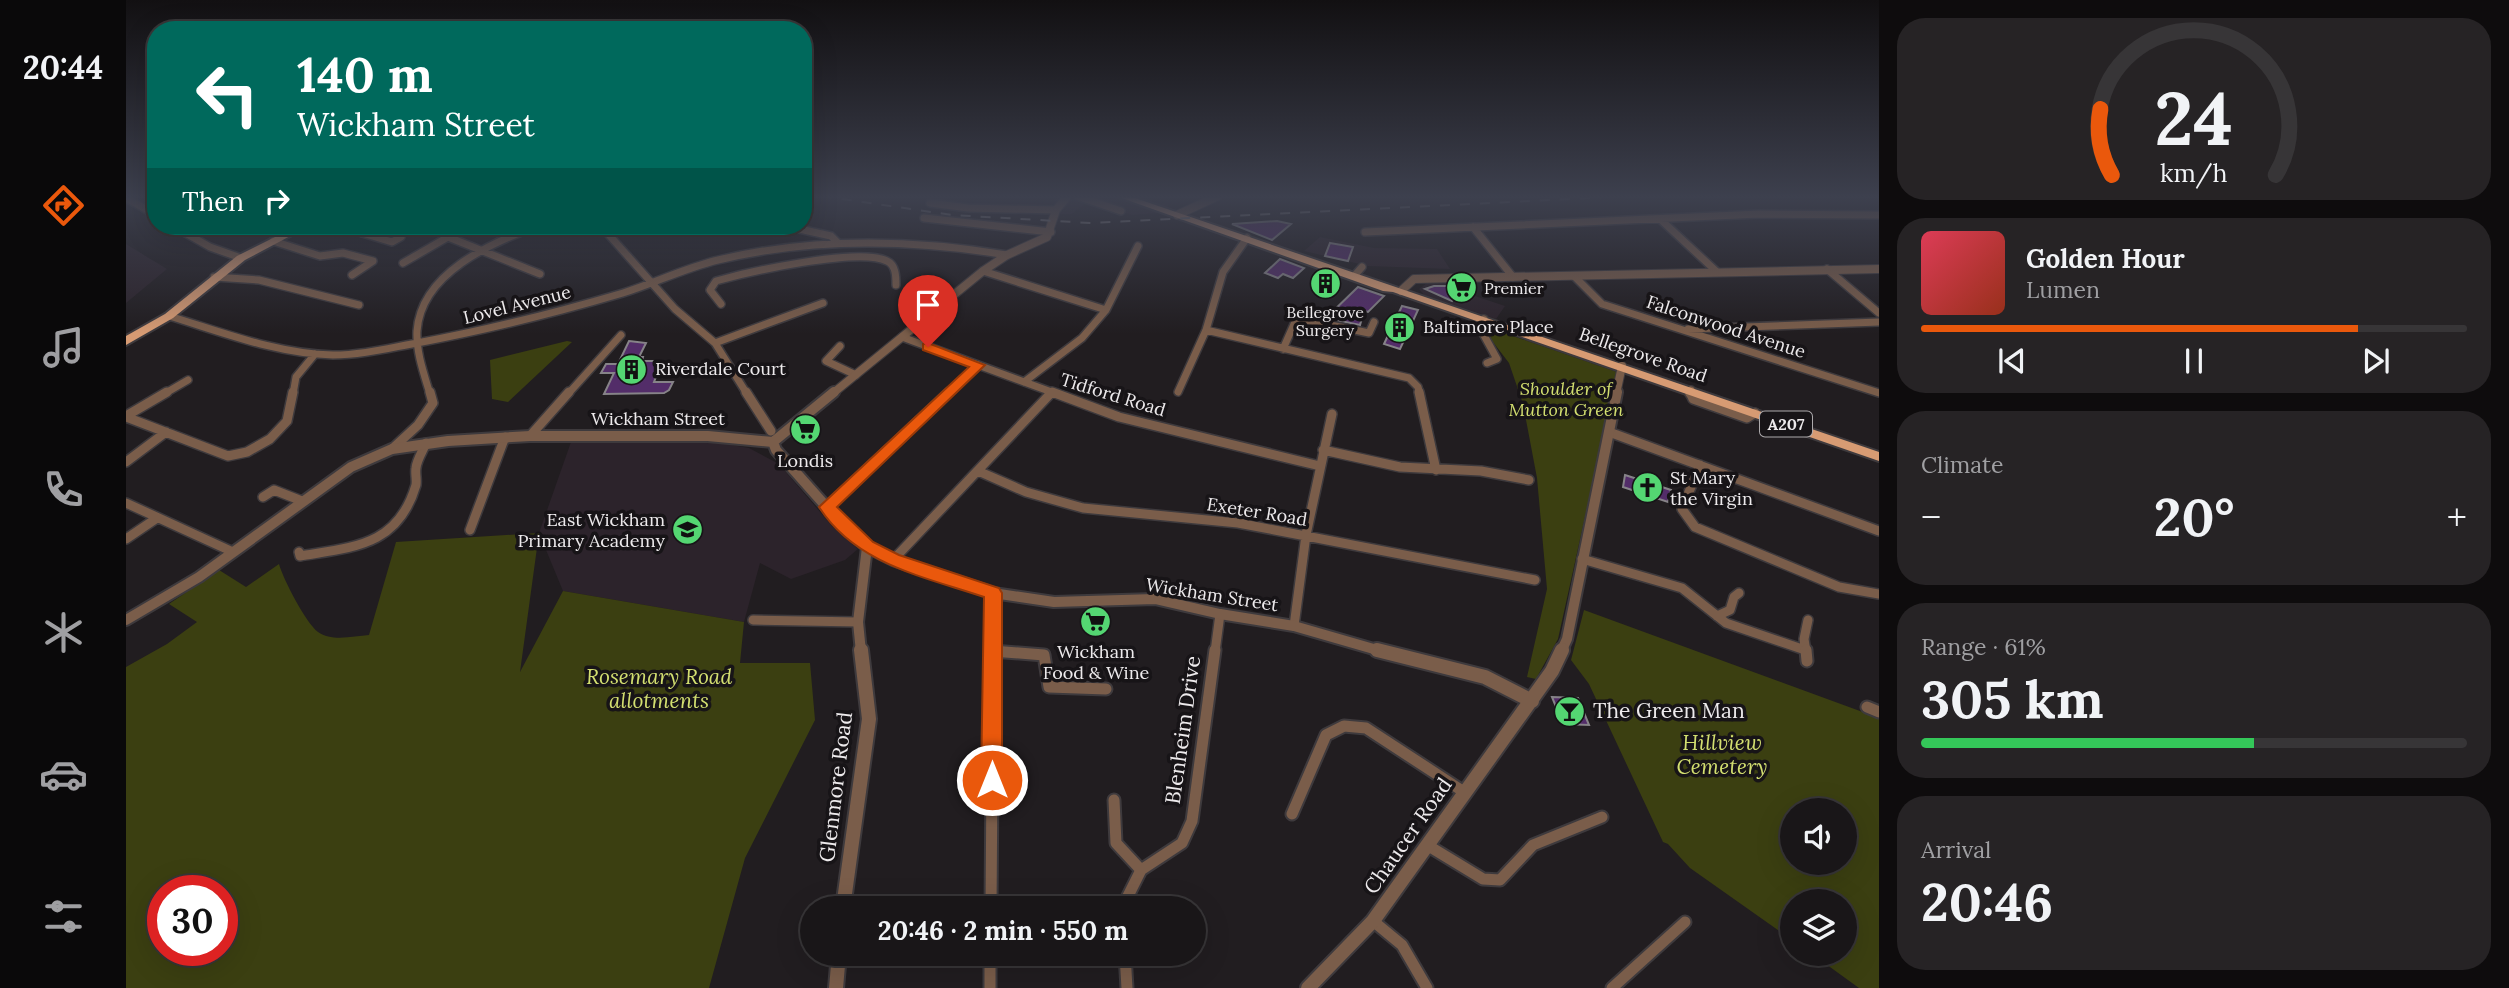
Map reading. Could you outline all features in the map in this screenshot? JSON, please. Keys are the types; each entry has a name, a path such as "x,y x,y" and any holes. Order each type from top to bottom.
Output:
{"main road":[{"path":"126,341 170,316 214,277 271,242"},
{"name":"Bellegrove Road","path":"1260,242 1360,273 1387,289 1402,291 1622,366 1879,457"}],"street":[{"path":"201,242 241,258"},
{"path":"276,242 320,256 343,253 373,261 352,275"},
{"path":"403,263 440,242"},
{"path":"460,242 540,274"},
{"path":"392,449 418,425 433,403 417,343 419,316 429,296 448,275 482,251 502,242"},
{"path":"616,242 675,309 715,343 772,437 856,375 983,271 1007,255 1040,242"},
{"name":"Lovel Avenue","path":"170,316 315,354 354,355 540,318 726,258 854,242"},
{"path":"873,242 873,257"},
{"name":"Lovel Avenue","path":"900,242 947,244 1007,255"},
{"path":"1178,392 1206,330 1223,272 1244,242"},
{"path":"1485,242 1513,277"},
{"path":"1685,242 1716,271"},
{"path":"1024,382 1082,338 1106,310 1138,246"},
{"path":"722,304 713,296 710,288 716,281 730,276 834,260 873,257 888,261 896,271 896,285"},
{"path":"1450,269 1456,278"},
{"path":"1827,269 1879,313"},
{"path":"1402,291 1422,280 1456,278 1879,269"},
{"path":"983,271 1106,310"},
{"name":"Falconwood Avenue","path":"1574,276 1598,302 1879,393"},
{"path":"214,277 259,279 359,305"},
{"path":"715,343 823,303"},
{"path":"1283,349 1295,322 1301,319 1369,333 1374,323"},
{"path":"1484,319 1480,328 1497,359 1487,363"},
{"path":"1680,329 1879,322"},
{"path":"1206,330 1409,378 1418,387 1436,470"},
{"path":"530,436 621,335"},
{"name":"Tidford Road","path":"902,337 1119,417 1320,466"},
{"path":"840,346 826,361 856,375"},
{"path":"126,416 228,456 257,448 287,421 296,377 315,354"},
{"path":"827,507 978,365"},
{"path":"1532,701 1552,671 1567,639 1622,366"},
{"path":"126,416 188,380"},
{"path":"893,559 1052,392"},
{"path":"1294,626 1306,536 1332,414"},
{"path":"126,462 166,432"},
{"path":"1609,432 1879,531"},
{"name":"Wickham Street","path":"126,620 185,586 365,459 392,449 426,443 530,436 772,437 776,450 827,507 867,547 893,559 993,593 1054,602 1155,599 1220,614 1294,626 1351,644 1485,677 1532,701"},
{"path":"470,530 505,437"},
{"path":"299,552 300,556 359,545 389,533 396,527 417,483 416,467 426,443"},
{"path":"1323,450 1400,467 1481,471 1529,480"},
{"path":"1700,465 1682,509 1695,527 1839,587 1879,594"},
{"name":"Exeter Road","path":"978,471 1026,492 1083,508 1237,523 1535,580"},
{"path":"263,497 284,483"},
{"path":"274,490 302,501"},
{"path":"126,503 233,552"},
{"path":"126,539 157,518"},
{"name":"Glenmore Road","path":"846,896 869,719 858,622 867,547"},
{"path":"1582,559 1682,587 1717,616 1737,628 1806,650 1808,620"},
{"path":"991,896 993,593"},
{"path":"1717,616 1730,610 1734,597 1739,593"},
{"name":"Blenheim Drive","path":"1141,870 1182,843 1192,821 1220,614"},
{"path":"753,620 858,622"},
{"path":"992,651 1044,655 1049,687 1106,689"},
{"name":"Chaucer Road","path":"1308,988 1373,921 1532,701"},
{"path":"1867,707 1879,712"},
{"path":"1292,814 1326,735 1334,727 1350,724 1366,728 1464,792"},
{"path":"1114,800 1116,843 1141,870 1128,896"},
{"path":"1427,845 1483,879 1500,880 1533,845 1602,817"},
{"path":"1373,921 1402,946 1427,988"},
{"path":"1612,988 1685,922"},
{"path":"836,988 838,966"},
{"path":"990,966 990,988"},
{"path":"1126,966 1127,988"}],"shaded area":[{"path":"1314,242 1345,242 1374,248 1437,249 1450,269 1368,266 1304,251"},
{"path":"126,244 167,269 126,303"},
{"path":"1465,282 1474,294 1472,295 1505,306 1496,319 1424,295 1419,289 1427,283"},
{"name":"East Wickham Primary Academy","path":"571,442 715,442 749,448 779,464 832,526 858,549 845,560 791,579 760,563 744,622 563,591 539,533"}],"green space":[{"name":"Shoulder of Mutton Green","path":"1487,327 1617,372 1558,639 1536,679 1527,677 1547,589 1537,478 1523,404 1509,363 1483,329"},
{"path":"572,342 508,402 492,399 490,360"},
{"name":"Rosemary Road allotments","path":"539,533 520,672 563,591 744,622 740,663 810,663 815,720 745,858 709,988 126,988 126,667 167,644 197,622 169,604 219,570 246,587 279,564 295,600 318,632 336,638 369,635 396,542"},
{"name":"Hillview Cemetery","path":"1584,610 1879,718 1879,988 1859,988 1829,966 1857,966 1857,889 1780,889 1780,932 1690,868 1663,842 1589,684 1571,660"}],"building":[{"path":"1330,243 1353,247 1348,261 1325,256"},
{"path":"1280,259 1304,268 1293,278 1283,274 1278,278 1265,273"},
{"path":"1434,286 1459,286 1465,293 1457,294 1452,301 1425,289"},
{"path":"1358,287 1384,296 1368,312 1364,311 1360,325 1326,318"},
{"name":"Baltimore Place","path":"1402,306 1418,310 1400,349 1384,344"},
{"name":"Riverdale Court","path":"629,341 646,343 639,357 643,357 642,361 658,361 657,364 661,364 654,382 673,382 669,390 664,393 604,394 614,373 601,373 606,364 618,364"},
{"name":"St Mary the Virgin","path":"1625,475 1671,490 1668,502 1623,487"},
{"name":"The Green Man","path":"1552,697 1578,698 1589,725 1563,724"}],"place":[{"name":"Bellegrove Surgery","path":"1325,283"},
{"name":"Premier","path":"1461,288"},
{"name":"Baltimore Place","path":"1400,327"},
{"name":"Riverdale Court","path":"632,369"},
{"name":"Londis","path":"805,430"},
{"name":"St Mary the Virgin","path":"1647,488"},
{"name":"East Wickham Primary Academy","path":"688,530"},
{"name":"Wickham Food & Wine","path":"1096,622"},
{"name":"The Green Man","path":"1570,711"}],"route":[{"path":"928,347 978,365 827,507 847,530 867,547 893,559 993,593 992,780"}]}
